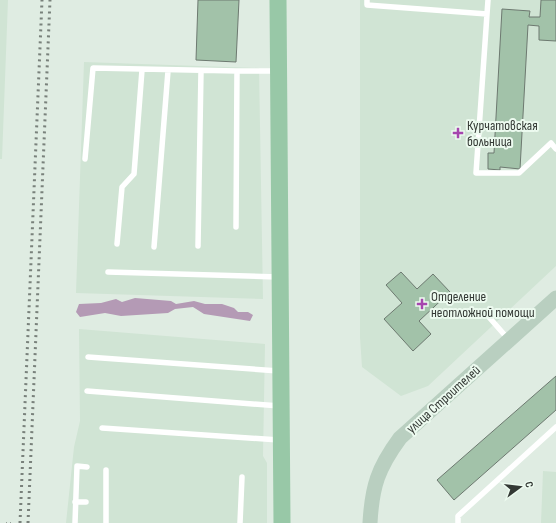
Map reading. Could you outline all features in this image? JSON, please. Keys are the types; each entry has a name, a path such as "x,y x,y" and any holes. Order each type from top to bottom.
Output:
{"main road":[{"path":"278,0 280,71 282,523"}],"street":[{"name":"улица Строителей","path":"370,523 374,485 384,460 400,438 556,298"}],"lane":[{"path":"367,0 366,5 487,14"},
{"path":"488,0 476,173 519,172 551,143 556,149"},
{"path":"85,159 93,68 168,71 280,71"},
{"path":"117,244 122,187 134,174 142,70"},
{"path":"154,247 168,71"},
{"path":"198,246 201,71"},
{"path":"236,227 237,72"},
{"path":"108,272 280,277"},
{"path":"488,316 510,340"},
{"path":"88,357 282,371"},
{"path":"87,391 282,407"},
{"path":"458,523 458,516 556,427"},
{"path":"102,428 282,440"},
{"path":"75,523 77,466 87,467"},
{"path":"106,470 106,523"},
{"path":"240,523 242,477"},
{"path":"75,502 86,502"}],"path":[{"path":"6,523 12,523"}],"shaded area":[{"path":"0,0 8,0 2,159 0,159"},
{"name":"Курчатовская больница","path":"360,0 556,0 556,266 428,386 401,396 362,367 360,337"},
{"path":"84,62 259,68 263,299 76,293"},
{"path":"135,298 171,301 176,304 194,301 205,304 222,304 234,308 238,312 248,312 253,315 250,321 204,314 193,307 175,309 168,313 121,316 105,313 80,317 76,312 79,304 101,303 116,299 122,302"},
{"path":"79,329 265,344 263,456 267,463 267,523 66,523 74,447 80,421"},
{"path":"543,471 556,472 556,523 541,523"}],"building":[{"path":"198,0 239,0 236,62 196,60"},
{"path":"541,0 556,0 556,41 539,40 539,26 528,25 520,169 500,167 500,170 488,169 488,153 494,153 502,9 530,11 529,17 540,17"},
{"path":"401,272 417,289 433,274 450,292 419,321 431,334 413,351 384,319 402,303 386,285"},
{"path":"556,376 556,410 454,500 437,480"}],"railway":[{"path":"20,523 42,0"},
{"path":"28,523 50,0"}],"place":[{"name":"Курчатовская больница","path":"458,133"},
{"name":"Отделение неотложной помощи","path":"422,304"}]}
